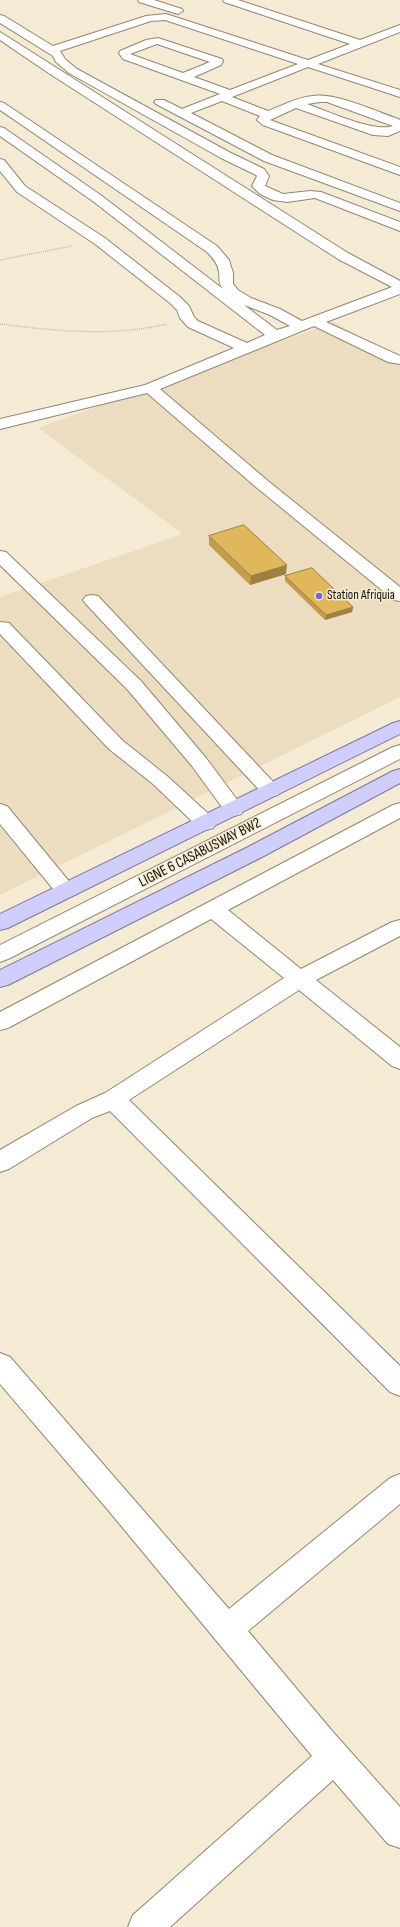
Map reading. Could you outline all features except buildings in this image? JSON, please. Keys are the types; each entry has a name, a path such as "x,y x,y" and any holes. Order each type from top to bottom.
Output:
{"main road":[{"path":"0,923 65,890 234,810 400,727"},
{"path":"0,979 255,852 400,775"}],"street":[{"path":"143,0 400,84"},
{"path":"51,50 162,6 181,0"},
{"path":"228,0 358,43"},
{"path":"51,50 150,18 166,17 400,94"},
{"path":"0,18 51,50 120,83"},
{"path":"181,113 358,43 400,28"},
{"path":"0,35 54,72 231,186 344,256 400,286"},
{"path":"98,35 134,48"},
{"path":"184,77 217,63 218,61 162,41 150,42 125,51 124,56 184,77 268,116"},
{"path":"51,50 73,71 225,155 260,172 263,176 258,186 262,190 286,198 309,194 325,198 400,227"},
{"path":"147,96 268,158 400,207"},
{"path":"296,104 373,131 386,132 400,126 394,121 328,99 311,99 296,104 268,116 263,120 267,123 398,168"},
{"path":"0,105 212,250 222,260 226,273 226,284 233,293 246,301 308,323 379,353 400,360"},
{"path":"0,131 98,198 275,336"},
{"path":"0,163 21,189 100,241 175,300 184,309 187,318 193,324 216,333 246,348"},
{"path":"379,175 398,168"},
{"path":"325,198 364,181"},
{"path":"348,247 400,274"},
{"path":"0,424 150,388 275,336 400,289"},
{"path":"150,388 262,484 400,596"},
{"path":"0,556 134,685 199,762 234,810"},
{"path":"92,600 271,791"},
{"path":"3,627 116,745 160,780 206,823"},
{"name":"LIGNE 6 CASABUSWAY BW2","path":"0,946 400,743"},
{"name":"LIGNE 6 CASABUSWAY BW2","path":"0,954 400,751"},
{"path":"0,1022 214,910 400,810"},
{"path":"0,811 65,890"},
{"path":"214,910 400,1060"},
{"path":"0,1162 84,1112 114,1099 300,979 400,927"},
{"path":"114,1099 400,1384"},
{"path":"0,1366 227,1629 334,1758 373,1798 400,1832"},
{"path":"227,1629 400,1487"},
{"path":"145,1927 334,1758"}],"path":[{"path":"0,260 100,241"},
{"path":"0,324 76,333 104,334 147,330 187,318"}],"shaded area":[{"path":"335,322 400,361 400,697 0,895 0,597 183,534 38,428"}],"place":[{"name":"Station Afriquia","path":"319,596"}]}
